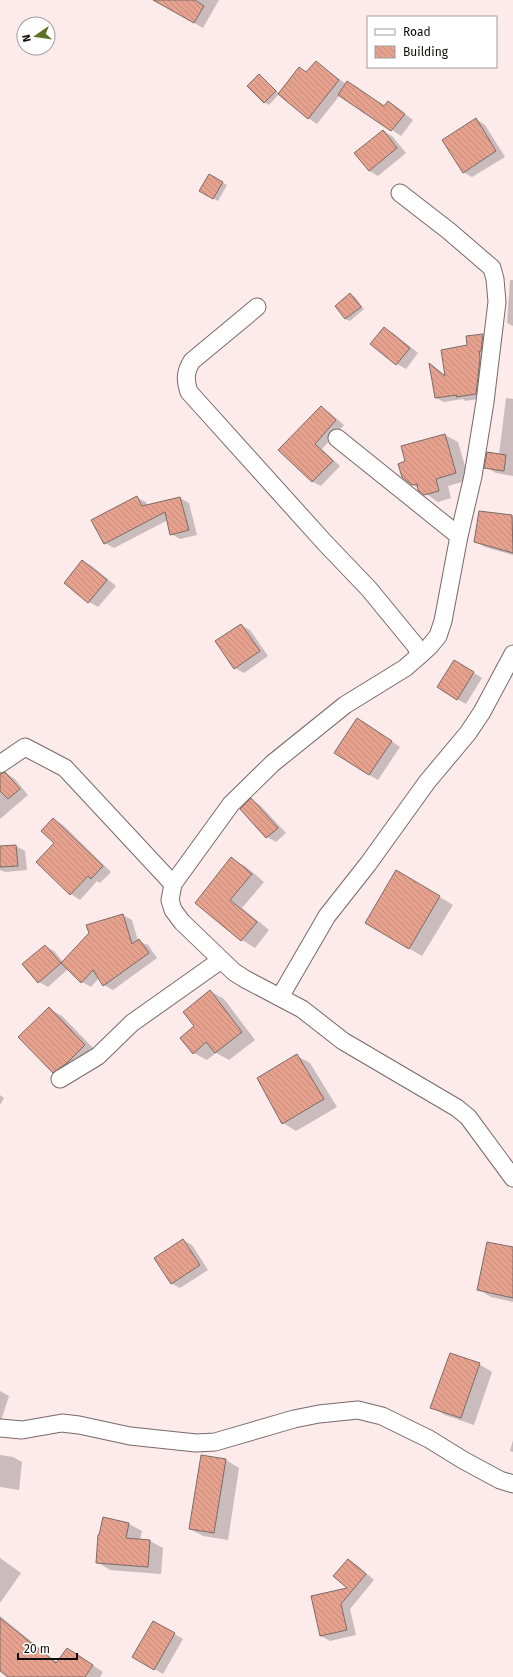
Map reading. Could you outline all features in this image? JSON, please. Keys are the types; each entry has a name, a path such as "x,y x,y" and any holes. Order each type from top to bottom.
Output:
{"street":[{"path":"400,193 481,257 492,268 495,279 497,302 485,402 473,476 459,536 443,621 438,636 429,647 405,668 345,705 273,763 231,804 173,884 170,900 173,910 182,922 221,960 245,979 302,1009 343,1041 468,1116 513,1178"},
{"path":"257,307 192,362 187,370 186,382 189,392 325,543 369,589 415,645 420,655"},
{"path":"337,438 459,536"},
{"path":"280,997 327,916 368,864 427,782 468,733 482,712 513,654"},
{"path":"0,764 25,747 65,768 173,884"},
{"path":"60,1079 98,1056 132,1022 221,960"},
{"path":"0,1428 22,1430 62,1423 100,1428 130,1436 196,1443 215,1442 294,1419 319,1414 358,1410 382,1416 429,1439 500,1480 513,1484"}],"building":[{"path":"153,0 195,0 204,6 194,23"},
{"path":"316,61 339,80 308,119 278,94 299,67 306,72"},
{"path":"259,74 276,91 264,103 247,86"},
{"path":"347,81 384,106 388,101 405,114 391,131 338,95"},
{"path":"476,118 496,151 463,173 442,140"},
{"path":"383,130 397,148 369,171 354,153"},
{"path":"209,174 223,182 213,199 199,191"},
{"path":"350,293 361,307 345,319 335,306"},
{"path":"384,327 410,348 396,365 370,344"},
{"path":"483,334 481,351 479,351 480,358 476,394 435,398 429,363 445,376 441,350 467,345 466,336"},
{"path":"321,406 336,420 315,444 333,461 312,482 278,450"},
{"path":"445,434 456,473 436,479 439,491 424,495 418,490 417,484 412,485 402,477 398,464 405,461 401,446"},
{"path":"487,452 506,455 504,471 484,468"},
{"path":"137,496 142,506 180,497 189,530 170,535 165,512 104,544 91,520"},
{"path":"479,511 512,515 513,553 474,542"},
{"path":"82,560 107,580 88,603 64,583"},
{"path":"241,624 260,651 234,669 215,641"},
{"path":"454,660 474,672 457,700 437,687"},
{"path":"357,718 392,741 369,775 334,753"},
{"path":"5,772 20,789 8,799 0,791 0,774"},
{"path":"251,798 278,828 266,838 240,809"},
{"path":"53,818 103,866 91,879 88,876 70,895 36,862 54,843 41,831"},
{"path":"16,845 18,866 0,867 0,846"},
{"path":"231,857 252,874 230,900 257,922 241,941 195,903"},
{"path":"396,870 440,896 409,949 365,923"},
{"path":"123,914 132,944 139,939 149,953 103,986 93,970 81,983 61,963 89,933 86,925"},
{"path":"45,945 61,963 38,983 22,964"},
{"path":"210,990 242,1032 215,1053 206,1042 193,1054 180,1038 194,1026 183,1012"},
{"path":"49,1007 85,1045 67,1063 53,1073 18,1037"},
{"path":"297,1054 324,1099 282,1124 257,1078"},
{"path":"183,1239 200,1265 171,1284 154,1258"},
{"path":"487,1242 513,1247 513,1298 477,1290"},
{"path":"450,1353 480,1363 461,1418 430,1408"},
{"path":"201,1455 226,1459 214,1533 189,1529"},
{"path":"103,1517 129,1523 126,1538 150,1540 148,1567 96,1563 98,1535"},
{"path":"348,1559 366,1574 341,1604 347,1630 320,1636 311,1596 347,1588 333,1576"},
{"path":"0,1618 56,1663 67,1648 93,1665 85,1677 8,1677 0,1671"},
{"path":"153,1621 175,1633 154,1670 132,1657"}]}
